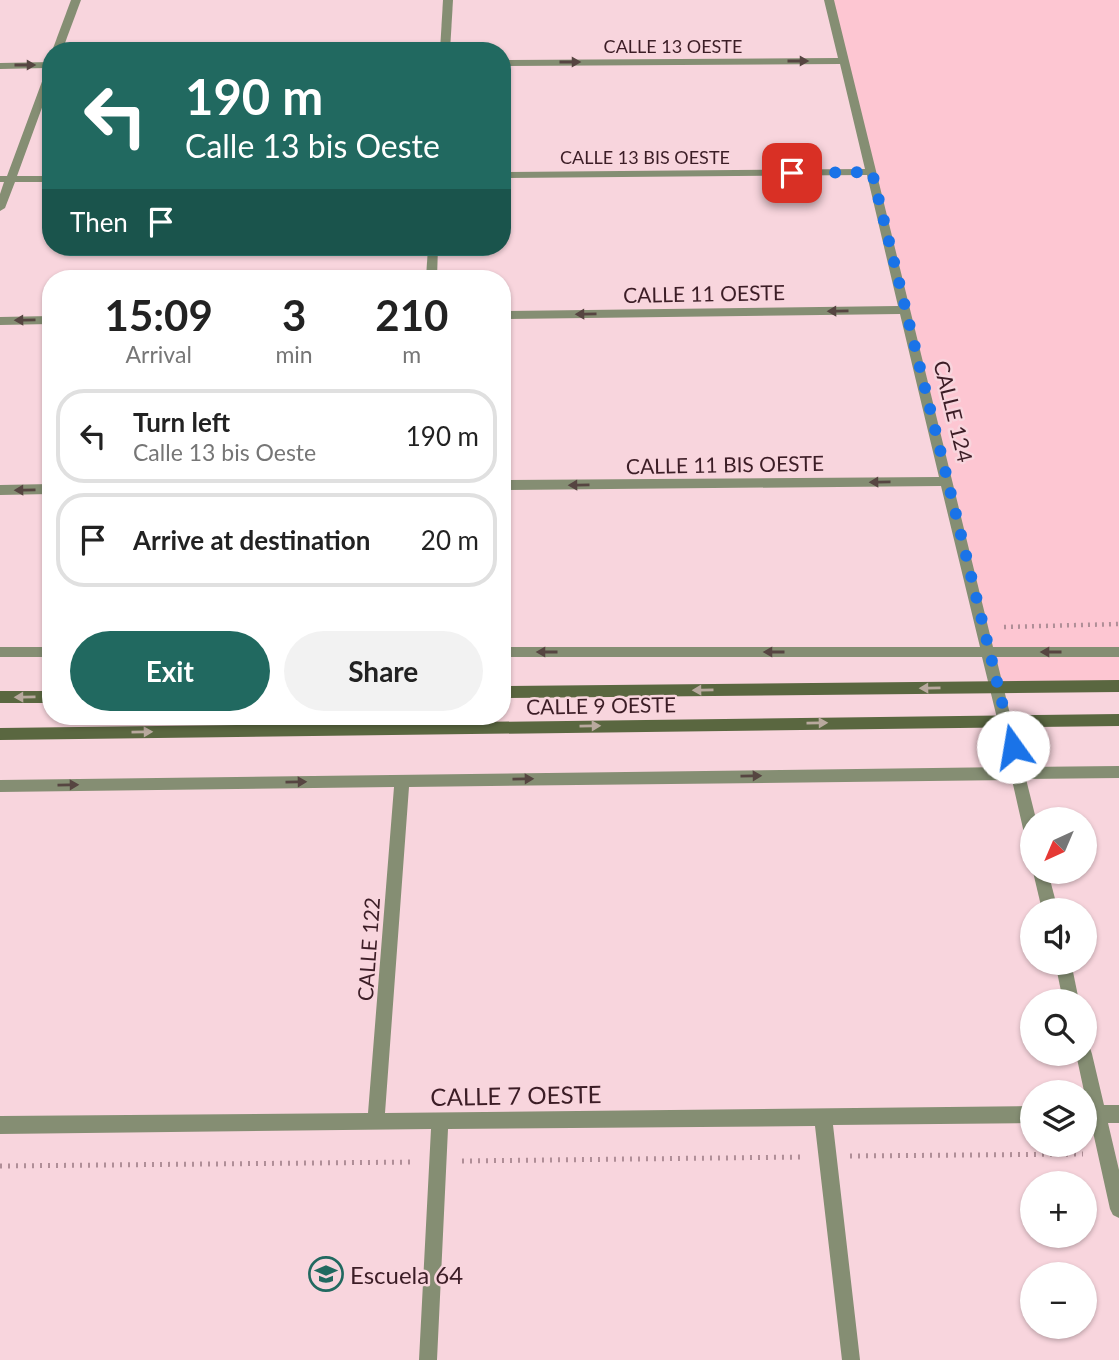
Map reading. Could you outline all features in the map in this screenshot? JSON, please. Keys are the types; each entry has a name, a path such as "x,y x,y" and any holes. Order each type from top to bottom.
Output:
{"main road":[{"name":"CALLE 9 OESTE","path":"511,692 1119,686"},
{"path":"0,697 42,697"},
{"name":"CALLE 9 OESTE","path":"0,734 1119,720"}],"street":[{"path":"60,42 76,0"},
{"path":"446,42 448,0"},
{"name":"CALLE 124","path":"829,0 999,687 1026,807"},
{"name":"CALLE 13 OESTE","path":"511,63 844,61"},
{"path":"0,65 42,67"},
{"path":"0,208 5,179 42,89"},
{"name":"CALLE 13 BIS OESTE","path":"511,175 872,172"},
{"path":"5,179 42,179"},
{"name":"CALLE 11 OESTE","path":"511,315 906,310"},
{"path":"0,321 42,320"},
{"name":"CALLE 11 BIS OESTE","path":"511,485 948,481"},
{"path":"0,490 42,489"},
{"path":"0,652 42,652"},
{"path":"511,652 1119,652"},
{"path":"0,786 1119,772"},
{"name":"CALLE 122","path":"376,1121 402,781"},
{"path":"1097,1114 1119,1114"},
{"name":"CALLE 7 OESTE","path":"0,1125 1020,1115"},
{"path":"823,1117 852,1360"},
{"path":"428,1360 440,1121"},
{"path":"1097,1130 1106,1153 1119,1209"}],"path":[{"path":"984,627 1119,624"},
{"path":"0,1166 1106,1153"}],"shaded area":[{"path":"829,0 1119,0 1119,686 999,687"}],"place":[{"name":"Escuela 64","path":"326,1274"}],"route":[{"path":"792,173 872,172 1013,747"}]}
